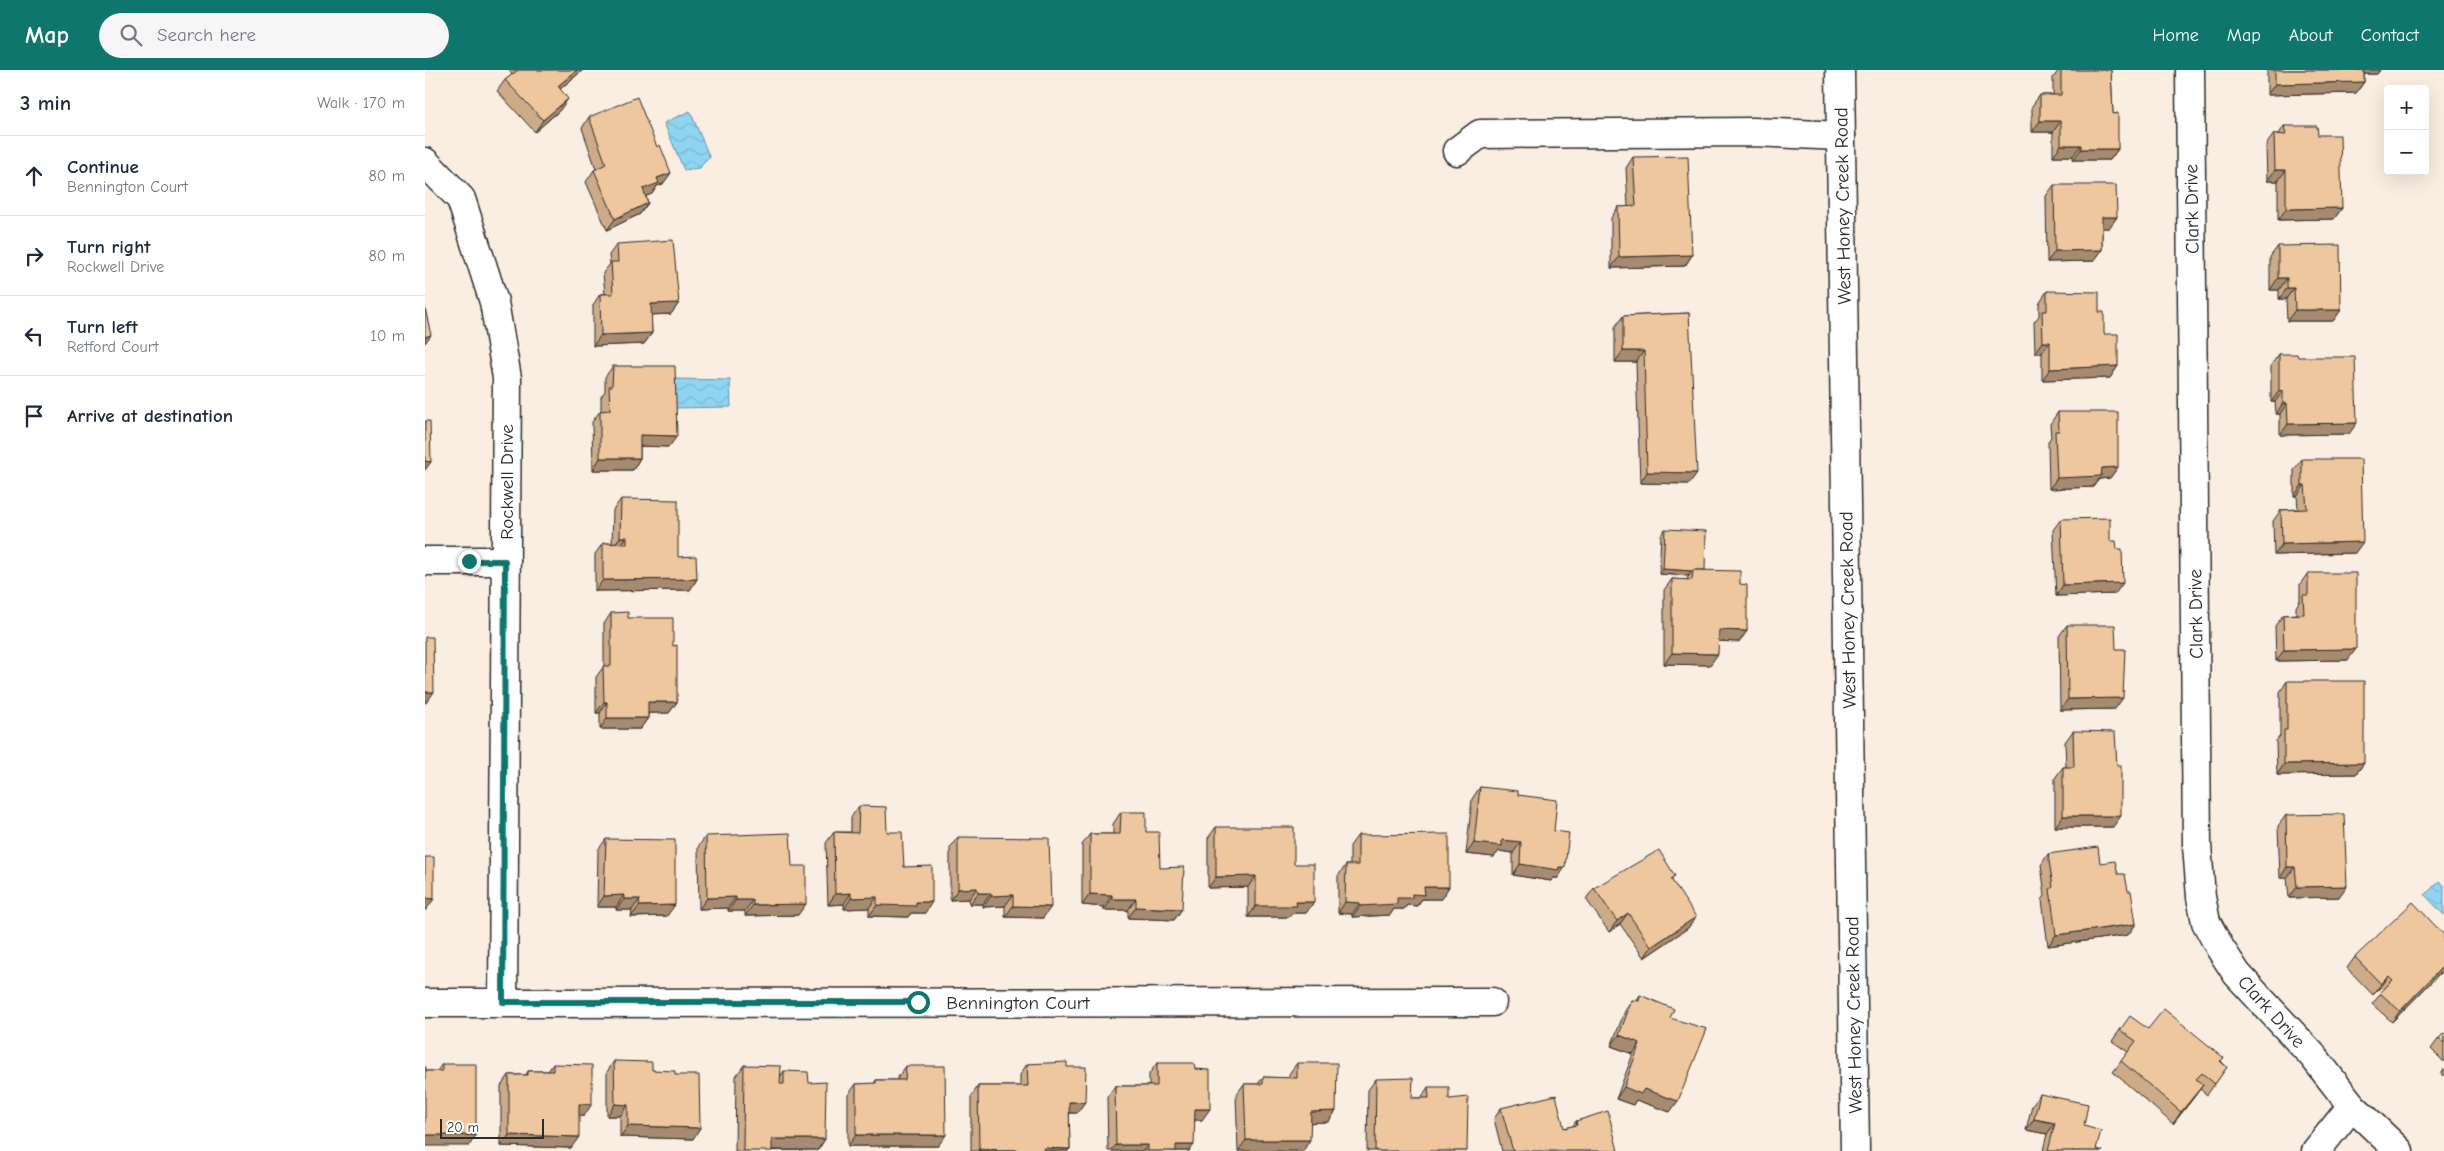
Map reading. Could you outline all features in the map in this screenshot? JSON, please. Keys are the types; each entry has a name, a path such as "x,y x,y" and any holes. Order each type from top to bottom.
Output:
{"street":[{"name":"West Honey Creek Road","path":"1840,70 1855,1151"},
{"name":"Clark Drive","path":"2189,70 2197,845 2201,897 2206,922 2219,948 2237,974 2307,1048 2352,1106 2399,1151"},
{"path":"1457,151 1480,134 1753,132 1841,136"},
{"name":"Rockwell Drive","path":"425,162 461,199 494,302 507,378 503,1002"},
{"path":"425,561 505,561"},
{"name":"Bennington Court","path":"425,1003 1492,1002"},
{"path":"2315,1151 2352,1106"}],"water":[{"path":"690,111 710,158 705,160 700,168 684,170 664,123"},
{"path":"673,379 730,380 731,407 673,408"},
{"path":"2439,881 2444,885 2444,915 2425,895"}],"building":[{"path":"518,70 577,70 558,86 568,99 543,120 505,80"},
{"path":"2061,70 2111,70 2113,114 2118,113 2118,149 2081,149 2081,145 2061,145 2061,121 2040,121 2040,95 2061,95"},
{"path":"2275,70 2364,70 2364,82 2275,84"},
{"path":"637,97 657,147 660,145 671,173 657,178 659,183 643,189 648,203 615,219 594,170 606,164 589,117"},
{"path":"2284,126 2317,126 2318,135 2340,135 2342,208 2286,209 2286,170 2275,170 2274,134 2286,135"},
{"path":"1688,156 1692,255 1619,257 1618,207 1636,206 1633,157"},
{"path":"2054,185 2116,185 2117,217 2102,217 2102,250 2055,251"},
{"path":"673,240 679,303 651,304 652,333 601,335 600,294 613,294 611,262 618,262 617,244"},
{"path":"2340,245 2341,310 2295,310 2294,288 2287,288 2287,278 2278,278 2278,246"},
{"path":"2047,291 2099,292 2099,312 2104,312 2104,334 2118,334 2118,366 2050,369 2050,342 2043,342 2042,311 2047,311"},
{"path":"425,308 431,335 425,337"},
{"path":"1689,313 1697,473 1647,472 1644,351 1623,351 1623,316"},
{"path":"2279,354 2297,354 2298,357 2355,357 2357,423 2288,424 2287,403 2283,403 2283,391 2279,391"},
{"path":"613,366 675,366 677,436 640,435 640,458 600,458 600,411 610,410 609,386 612,386"},
{"path":"2058,412 2118,412 2118,467 2102,468 2101,476 2057,478 2055,431 2059,431"},
{"path":"425,421 430,421 431,462 425,461"},
{"path":"2302,459 2361,459 2363,542 2282,544 2281,510 2307,509 2305,485 2302,485"},
{"path":"621,499 678,500 678,557 696,556 697,579 603,580 603,543 627,544 627,537 620,537"},
{"path":"2110,518 2110,541 2116,541 2117,549 2122,549 2123,583 2063,585 2061,519"},
{"path":"1665,529 1706,531 1705,570 1663,569"},
{"path":"1693,570 1740,571 1740,584 1747,585 1747,631 1719,630 1718,654 1672,653 1672,579 1692,580"},
{"path":"2308,573 2356,573 2356,649 2284,650 2283,615 2304,614 2303,595 2308,595"},
{"path":"628,612 628,618 673,618 673,646 677,645 677,702 648,702 648,718 607,718 607,702 604,702 603,666 611,666 611,613"},
{"path":"2067,625 2115,625 2116,649 2125,649 2123,698 2068,699"},
{"path":"425,637 433,637 434,692 425,692"},
{"path":"2287,681 2364,681 2364,763 2284,764 2284,730 2287,730"},
{"path":"2073,731 2115,732 2117,766 2121,766 2121,816 2063,816 2063,767 2074,767"},
{"path":"1480,787 1518,791 1518,795 1557,800 1554,831 1569,833 1565,867 1559,867 1558,870 1520,864 1521,842 1502,840 1502,846 1474,843"},
{"path":"859,806 886,807 887,832 902,832 904,867 932,866 932,902 916,902 916,906 877,905 877,897 851,898 851,893 835,894 834,832 858,833"},
{"path":"1121,812 1146,812 1146,832 1159,832 1160,868 1184,867 1182,909 1136,907 1136,899 1112,899 1112,895 1090,894 1090,834 1120,834"},
{"path":"2344,814 2347,886 2297,887 2295,867 2287,867 2286,815"},
{"path":"1216,827 1294,827 1294,864 1314,864 1314,902 1296,902 1297,906 1256,906 1256,876 1216,877"},
{"path":"790,833 792,866 806,866 806,904 753,905 753,900 736,900 736,897 707,898 706,836"},
{"path":"1449,834 1449,887 1424,887 1425,895 1412,894 1412,898 1397,898 1397,904 1360,906 1360,903 1345,902 1346,865 1358,865 1358,835"},
{"path":"958,837 1049,838 1051,907 1013,906 1013,895 991,896 991,893 978,893 977,888 958,889"},
{"path":"606,839 675,840 675,905 639,906 640,899 624,899 624,895 604,896"},
{"path":"2098,847 2100,863 2115,861 2118,874 2125,874 2128,891 2131,891 2136,924 2056,935 2050,889 2053,887 2048,854"},
{"path":"1659,850 1675,876 1671,879 1696,917 1651,947 1628,913 1617,921 1594,888"},
{"path":"425,857 434,857 434,899 425,898"},
{"path":"2413,902 2444,935 2444,965 2400,1011 2380,993 2393,980 2389,976 2381,984 2355,957"},
{"path":"1640,995 1674,1009 1670,1018 1707,1029 1678,1101 1644,1089 1641,1094 1624,1087 1640,1043 1619,1035 1632,1000 1639,1001"},
{"path":"2164,1009 2224,1058 2220,1061 2227,1067 2215,1084 2202,1073 2196,1079 2203,1085 2181,1112 2121,1061 2136,1041 2120,1030 2130,1016 2148,1029"},
{"path":"2444,1033 2444,1043 2439,1038"},
{"path":"614,1061 652,1062 652,1070 675,1071 675,1075 699,1075 700,1128 628,1126 628,1105 615,1104"},
{"path":"1067,1062 1067,1067 1086,1067 1085,1102 1069,1102 1070,1149 1044,1148 1042,1151 1020,1151 979,1149 978,1086 1028,1086 1027,1064"},
{"path":"1157,1063 1194,1063 1195,1069 1210,1070 1210,1109 1195,1109 1194,1145 1176,1145 1176,1151 1148,1151 1148,1145 1116,1145 1115,1086 1157,1086"},
{"path":"1297,1063 1337,1063 1336,1111 1311,1112 1310,1140 1246,1140 1244,1084 1263,1084 1263,1077 1297,1078"},
{"path":"442,1064 476,1064 476,1135 425,1135 425,1067 426,1071 442,1071"},
{"path":"553,1064 592,1065 592,1104 579,1104 579,1137 509,1135 509,1075 528,1075 528,1071 553,1071"},
{"path":"744,1065 781,1066 780,1084 784,1084 784,1071 808,1072 809,1083 826,1082 825,1139 772,1139 772,1151 743,1151"},
{"path":"906,1066 945,1066 946,1135 856,1135 856,1084 876,1083 876,1080 905,1080"},
{"path":"1413,1078 1412,1098 1429,1098 1428,1087 1449,1087 1449,1099 1468,1097 1467,1151 1375,1151 1376,1079"},
{"path":"2040,1094 2088,1104 2084,1126 2101,1131 2096,1149 2103,1151 2048,1151 2055,1123 2034,1119"},
{"path":"1556,1095 1564,1128 1577,1125 1576,1121 1608,1111 1618,1151 1513,1151 1501,1108"}],"route":[{"path":"469,561 505,561 503,1002 918,1002"}]}
